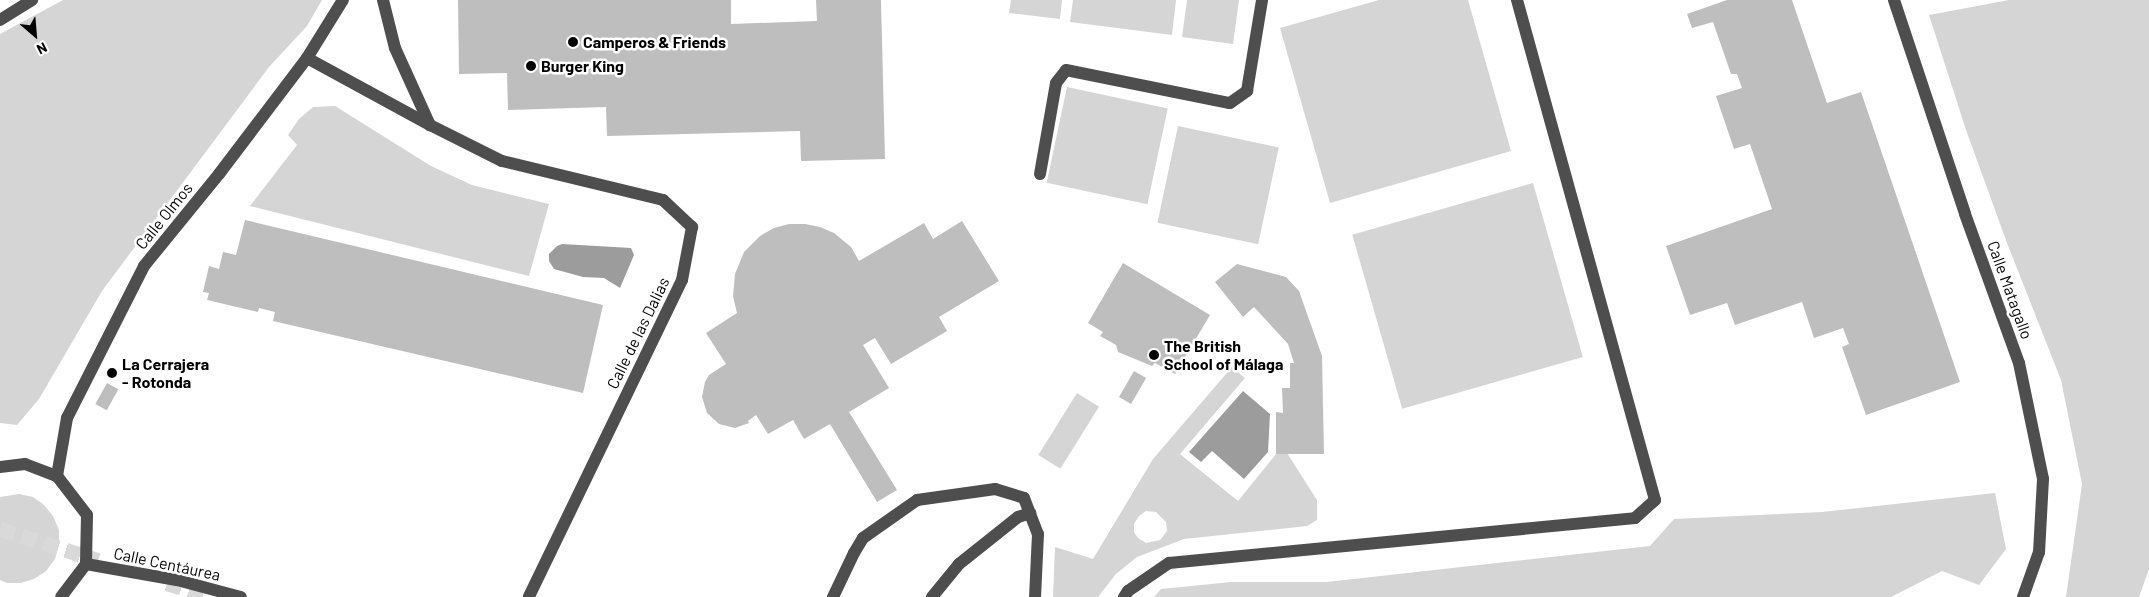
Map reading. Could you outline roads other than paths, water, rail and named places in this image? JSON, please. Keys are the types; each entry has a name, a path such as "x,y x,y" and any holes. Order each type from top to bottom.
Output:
{"street":[{"path":"0,20 32,0"},
{"name":"Calle Olmos","path":"57,476 67,418 144,266 219,174 307,58 343,0"},
{"path":"383,0 395,48 430,125"},
{"path":"1040,174 1056,83 1066,70 1230,103 1247,91 1262,0"},
{"path":"1124,597 1128,592 1169,564 1635,518 1655,500 1517,0"},
{"name":"Calle Matagallo","path":"1894,0 1965,214 2019,363 2023,381 2043,479 2039,552 2023,597"},
{"name":"Calle de las Dalias","path":"307,58 430,125 502,161 663,200 692,227 682,280 529,597"},
{"path":"0,467 25,464 57,476 86,515 86,564 61,597"},
{"path":"834,597 854,552 863,538 917,500 995,489 1024,498 1038,534 1035,597"},
{"path":"932,597 959,564 1018,517 1030,513"},
{"name":"Calle Centáurea","path":"86,564 177,580 242,597"}],"tunnel":[{"path":"0,529 98,560"},
{"path":"167,583 211,597"}],"place":[{"name":"Camperos & Friends","path":"573,42"},
{"name":"Burger King","path":"531,66"},
{"name":"The British School of Málaga","path":"1154,355"},
{"name":"La Cerrajera - Rotonda","path":"112,373"}]}
